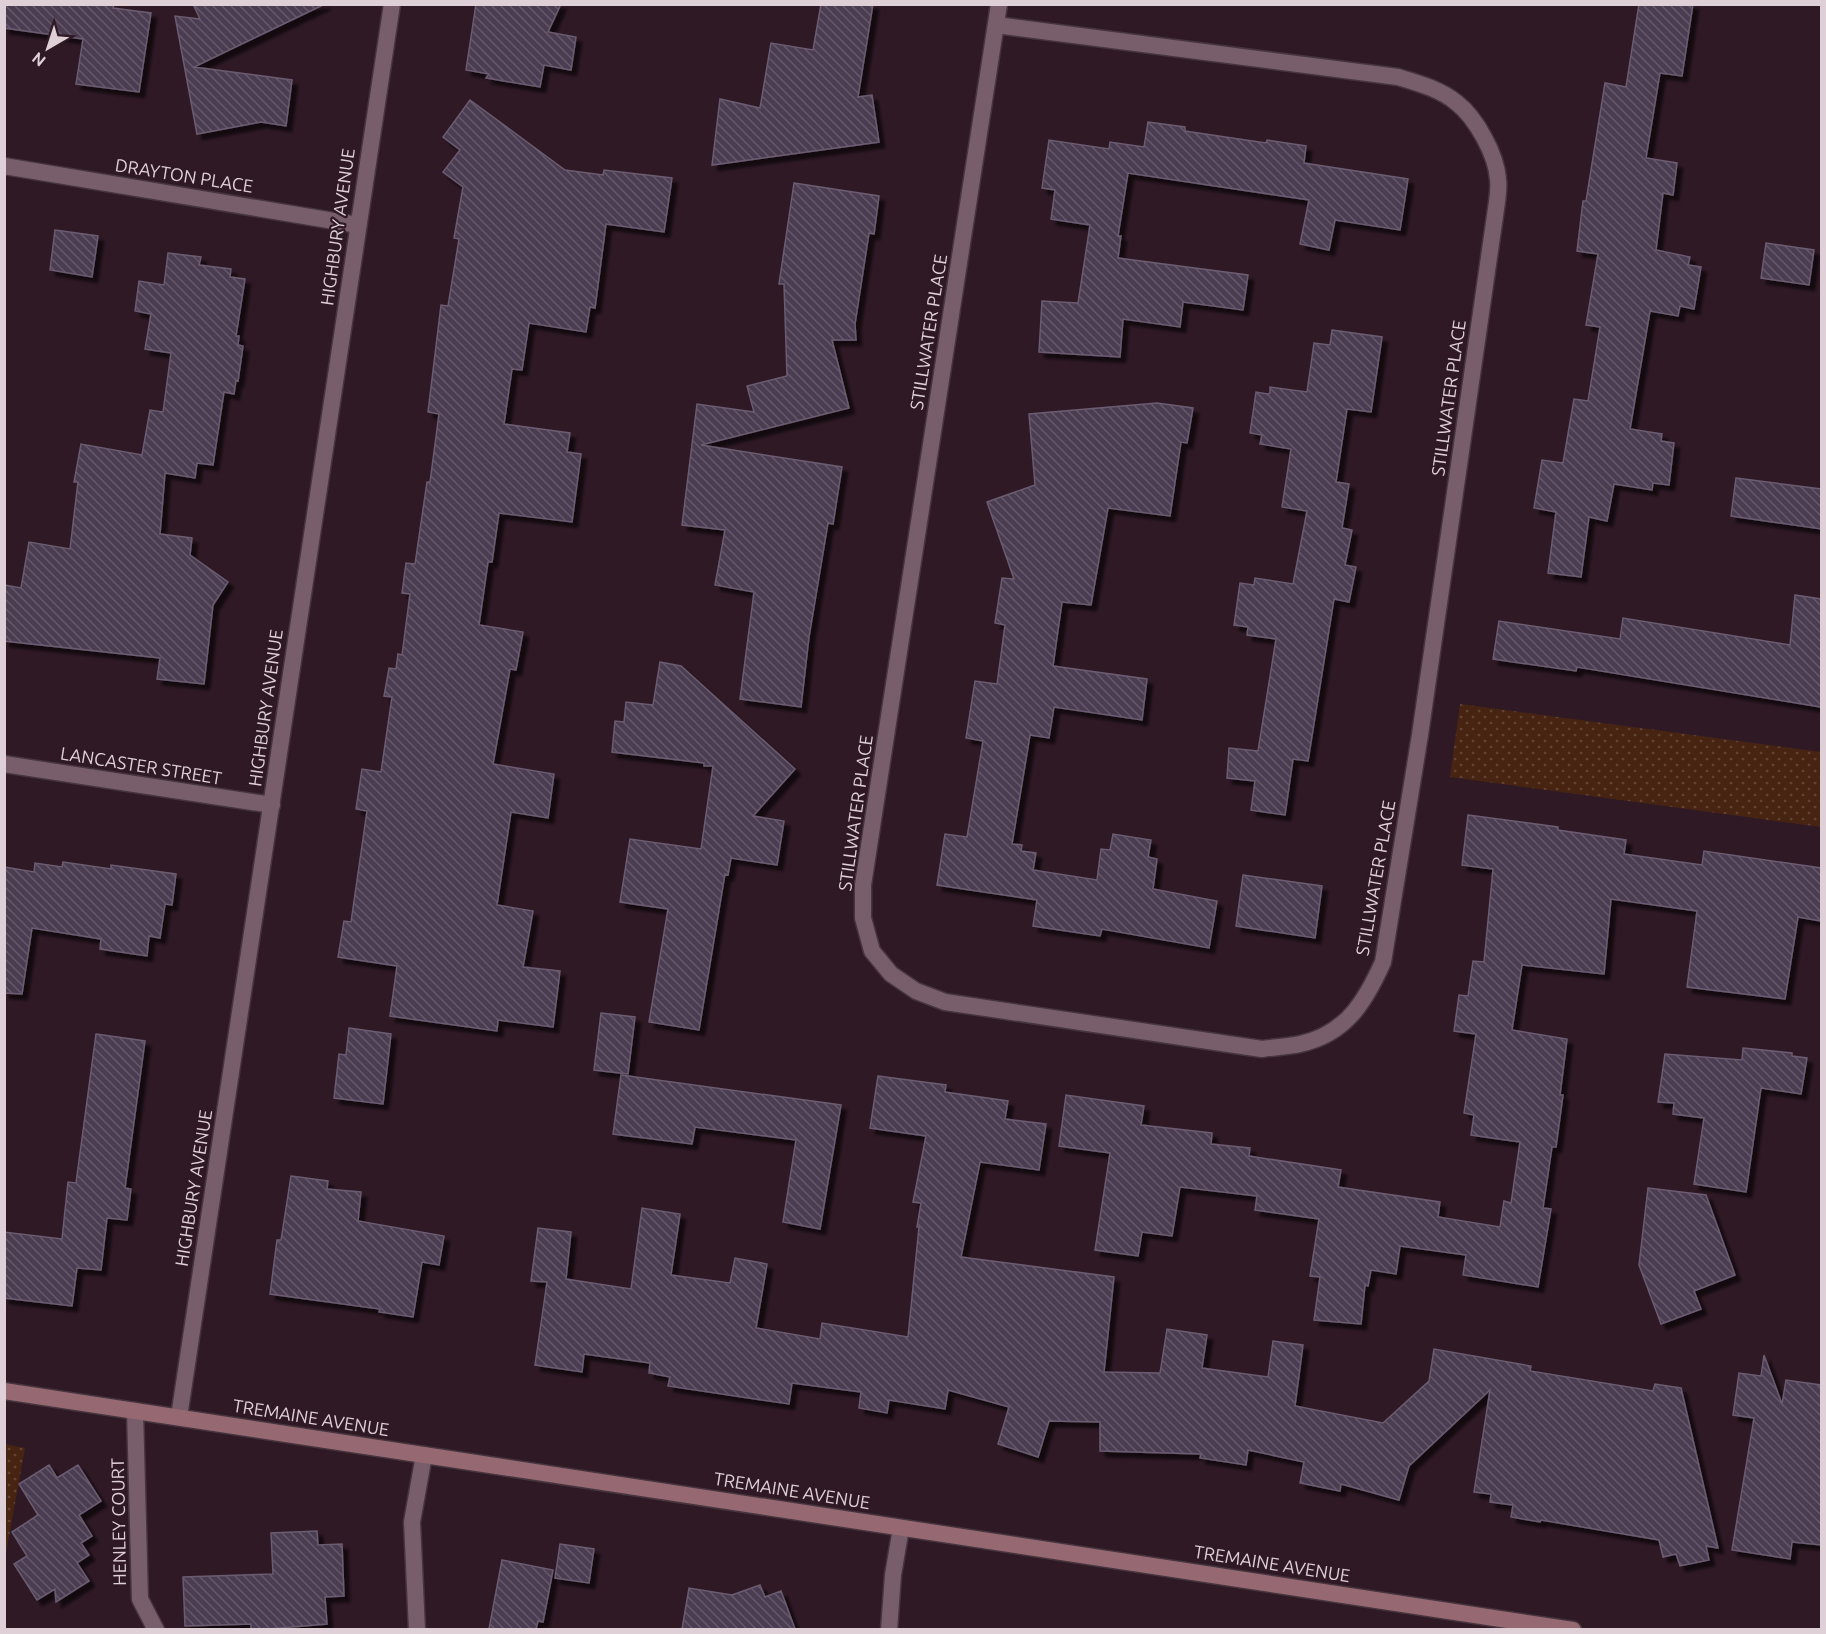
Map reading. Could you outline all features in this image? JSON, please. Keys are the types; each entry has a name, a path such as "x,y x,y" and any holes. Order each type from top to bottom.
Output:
{"main road":[{"name":"TREMAINE AVENUE","path":"4,1391 1573,1629"}],"street":[{"name":"HIGHBURY AVENUE","path":"179,1417 392,4"},
{"name":"STILLWATER PLACE","path":"996,25 1398,77 1426,86 1456,102 1473,119 1490,150 1498,177 1496,214 1421,723 1383,962 1370,992 1351,1017 1326,1036 1300,1044 1262,1049 945,1002 915,991 891,974 872,951 863,918 862,885 999,4"},
{"name":"DRAYTON PLACE","path":"4,166 358,225"},
{"name":"LANCASTER STREET","path":"4,764 272,805"},
{"name":"HENLEY COURT","path":"135,1411 140,1599 156,1629"},
{"path":"417,1629 412,1522 424,1455"},
{"path":"889,1629 893,1575 901,1528"}],"shaded area":[{"path":"1460,704 1821,752 1821,827 1450,777"},
{"path":"4,1444 25,1448 5,1559"}],"building":[{"path":"4,4 114,4 113,8 151,13 139,92 76,84 83,39 4,28"},
{"path":"193,4 325,4 194,67 292,80 286,126 261,122 197,134 175,16 200,19"},
{"path":"476,4 561,4 548,32 576,37 571,70 544,65 540,87 486,78 489,74 466,70"},
{"path":"821,4 873,4 858,97 872,95 879,142 712,165 720,99 760,108 771,43 813,50"},
{"path":"1639,4 1693,4 1682,76 1660,73 1646,158 1677,163 1673,195 1663,193 1656,250 1690,257 1688,265 1701,267 1694,309 1680,306 1678,316 1650,311 1630,429 1662,434 1661,441 1674,443 1669,485 1653,483 1652,490 1614,484 1607,521 1589,517 1581,577 1548,573 1556,512 1534,508 1542,460 1563,463 1574,399 1588,401 1600,327 1586,325 1598,254 1577,251 1583,201 1586,201 1605,83 1626,87"},
{"path":"470,100 565,170 603,175 604,170 672,178 664,232 606,224 595,308 590,307 586,332 529,323 522,370 512,369 504,424 570,433 567,452 581,454 572,522 499,513 492,562 488,562 479,625 523,632 516,670 510,669 493,764 554,774 548,818 511,812 497,905 533,911 523,967 560,971 553,1027 498,1020 497,1031 390,1016 397,966 338,957 344,921 351,922 367,811 356,809 362,769 381,772 392,697 384,696 389,668 396,669 398,654 402,655 410,594 402,593 406,563 415,564 427,482 430,482 439,414 428,412 441,305 448,306 459,239 454,238 463,187 443,172 460,150 443,137"},
{"path":"1148,122 1185,127 1185,131 1266,143 1267,140 1306,146 1304,163 1408,179 1400,230 1335,220 1329,250 1300,244 1309,200 1128,173 1118,236 1121,236 1118,258 1248,275 1243,310 1183,302 1180,327 1123,319 1120,357 1039,352 1042,301 1078,303 1090,225 1051,219 1055,190 1042,188 1049,140 1109,149 1110,142 1144,147"},
{"path":"794,183 879,196 874,234 869,233 855,324 856,340 832,340 849,408 701,445 842,467 833,524 828,523 809,637 801,707 740,699 754,592 715,585 725,530 682,525 697,404 754,412 747,386 787,376 784,284 779,284"},
{"path":"55,230 98,236 92,277 50,270"},
{"path":"1766,243 1814,250 1809,285 1761,278"},
{"path":"168,253 201,257 199,265 231,269 230,277 245,279 236,336 239,336 238,345 243,346 238,381 236,380 234,394 224,392 213,465 197,463 195,478 165,473 160,534 192,538 190,555 228,582 213,605 204,684 157,679 160,658 4,641 4,585 21,588 29,542 70,549 78,482 74,482 81,444 142,455 150,410 163,412 171,353 145,349 151,314 135,311 139,281 164,285"},
{"path":"1332,330 1382,337 1371,412 1347,409 1336,482 1349,484 1342,528 1352,530 1345,565 1356,567 1349,602 1334,599 1308,761 1293,759 1285,815 1251,810 1255,781 1227,778 1229,748 1258,751 1276,639 1247,635 1248,627 1234,625 1240,583 1254,585 1255,578 1293,584 1307,511 1282,507 1291,449 1260,444 1262,435 1250,433 1256,392 1268,394 1270,387 1307,392 1314,343 1330,345"},
{"path":"1157,403 1193,408 1187,443 1181,442 1170,516 1108,508 1091,605 1062,602 1053,666 1147,679 1142,720 1054,707 1049,738 1030,735 1012,844 1022,845 1021,851 1036,853 1033,870 1097,880 1101,849 1110,850 1113,834 1151,840 1148,857 1157,859 1153,889 1217,901 1209,948 1102,929 1100,936 1033,926 1037,900 937,885 945,834 967,837 983,741 966,738 975,681 997,684 1005,625 995,623 1002,578 1014,579 987,502 1035,485 1029,414"},
{"path":"1736,478 1821,489 1821,529 1731,516"},
{"path":"1795,595 1821,599 1821,707 1577,667 1576,671 1493,659 1499,621 1620,639 1623,618 1790,645"},
{"path":"660,662 681,666 795,769 753,816 784,821 777,865 731,858 728,875 725,874 699,1030 649,1022 668,909 620,902 630,839 701,849 713,766 612,752 615,721 624,722 626,702 653,705"},
{"path":"1468,815 1558,827 1558,830 1626,840 1624,854 1702,865 1704,851 1821,868 1821,921 1798,917 1785,999 1687,987 1697,911 1611,899 1604,974 1522,965 1512,1030 1567,1039 1556,1147 1552,1147 1543,1208 1551,1209 1538,1287 1463,1275 1466,1255 1400,1246 1396,1274 1371,1270 1368,1286 1365,1285 1361,1324 1314,1320 1320,1277 1310,1276 1319,1219 1255,1210 1257,1196 1180,1187 1172,1236 1142,1232 1138,1256 1095,1250 1110,1153 1059,1146 1066,1095 1144,1106 1141,1125 1212,1133 1211,1144 1250,1148 1249,1156 1341,1170 1338,1187 1440,1202 1438,1217 1500,1227 1504,1201 1511,1203 1520,1142 1471,1135 1474,1115 1464,1113 1476,1034 1454,1031 1459,995 1468,996 1473,961 1484,962 1493,869 1462,865"},
{"path":"63,862 111,869 111,865 176,874 172,905 165,904 160,938 149,936 147,956 100,949 101,939 32,928 22,994 4,993 4,867 34,872 35,863 62,867"},
{"path":"1243,875 1322,886 1315,938 1236,926"},
{"path":"601,1013 635,1017 628,1074 594,1070"},
{"path":"349,1028 391,1034 383,1104 334,1098 339,1054 346,1055"},
{"path":"96,1034 145,1041 125,1188 131,1189 127,1220 107,1218 101,1270 77,1268 72,1306 4,1298 4,1232 62,1239 68,1182 76,1183"},
{"path":"1743,1048 1792,1053 1792,1056 1807,1058 1801,1094 1761,1088 1746,1192 1694,1184 1704,1118 1673,1114 1674,1103 1658,1102 1665,1054 1742,1060"},
{"path":"621,1075 841,1105 820,1229 783,1222 796,1140 695,1127 692,1144 613,1134"},
{"path":"878,1076 946,1085 945,1092 1008,1101 1005,1119 1046,1124 1039,1170 980,1162 961,1257 1114,1277 1104,1372 1160,1373 1167,1329 1207,1335 1202,1368 1268,1377 1273,1341 1303,1345 1295,1406 1383,1423 1429,1381 1434,1349 1531,1366 1530,1371 1653,1391 1655,1384 1681,1388 1718,1548 1706,1546 1709,1560 1680,1566 1676,1554 1663,1557 1659,1540 1511,1517 1513,1505 1490,1502 1491,1494 1474,1492 1490,1390 1409,1466 1399,1500 1341,1484 1340,1491 1300,1483 1304,1462 1248,1450 1246,1465 1200,1458 1201,1454 1100,1451 1100,1422 1049,1421 1038,1457 998,1444 1009,1407 948,1390 945,1409 889,1400 887,1413 859,1408 861,1392 792,1383 789,1404 668,1386 670,1377 649,1373 650,1363 584,1354 582,1372 535,1365 547,1282 531,1281 538,1228 571,1232 566,1279 631,1289 642,1208 680,1214 671,1275 730,1283 735,1258 767,1264 756,1328 820,1339 822,1323 908,1337 921,1203 913,1202 926,1136 870,1128"},
{"path":"291,1176 328,1181 327,1189 361,1192 358,1221 444,1236 439,1265 422,1262 413,1317 379,1312 380,1309 270,1294 277,1240 281,1240"},
{"path":"1648,1188 1706,1195 1735,1275 1694,1291 1701,1309 1661,1324 1639,1265"},
{"path":"1764,1355 1782,1404 1786,1380 1821,1385 1821,1545 1792,1542 1790,1559 1732,1550 1754,1418 1733,1415 1739,1373 1761,1376"},
{"path":"49,1465 57,1478 78,1465 101,1501 79,1515 92,1536 81,1543 89,1555 77,1563 89,1581 56,1602 55,1589 37,1600 14,1564 27,1556 12,1532 38,1515 19,1484"},
{"path":"317,1531 318,1545 342,1544 344,1596 325,1597 327,1624 268,1629 251,1629 251,1624 185,1626 183,1577 273,1574 271,1533"},
{"path":"560,1544 594,1549 589,1583 555,1578"},
{"path":"502,1560 553,1570 543,1622 538,1621 536,1629 489,1629"},
{"path":"760,1585 765,1597 781,1591 795,1629 682,1629 689,1588 732,1595"}]}
